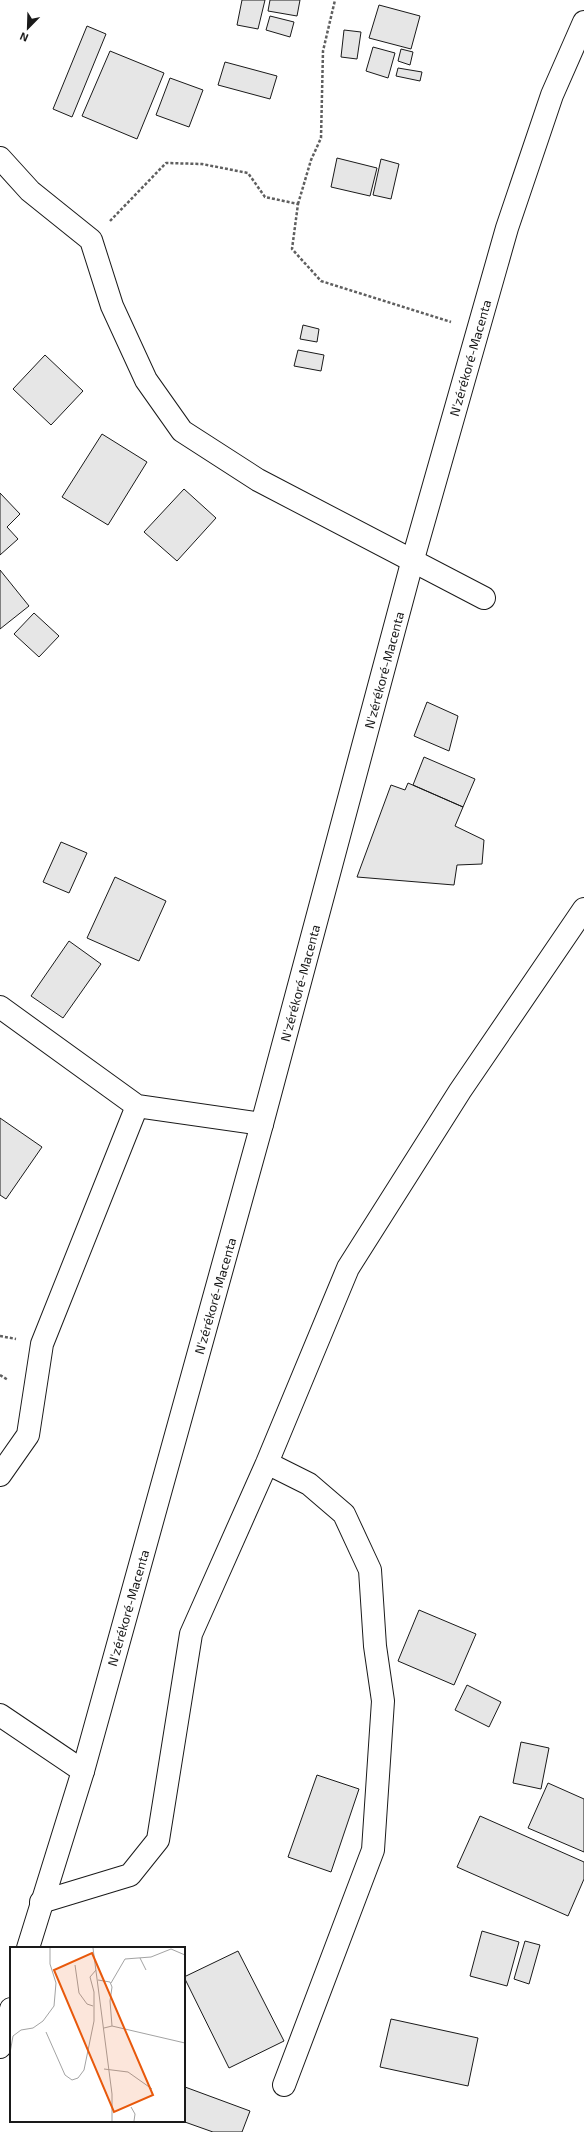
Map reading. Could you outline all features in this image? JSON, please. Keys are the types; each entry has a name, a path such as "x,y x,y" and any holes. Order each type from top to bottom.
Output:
{"main road":[{"name":"N'zérékoré-Macenta","path":"28,1947 41,1902 83,1771 262,1124 413,559 506,228 552,95 584,22"},
{"path":"0,158 30,191 91,240 112,306 146,380 182,431 258,480 413,559 484,598"},
{"path":"41,1902 130,1876 158,1840 191,1634 267,1463 348,1268 460,1091 584,909"},
{"path":"0,1007 137,1106 262,1124"},
{"path":"0,1475 28,1435 42,1344 137,1106"},
{"path":"267,1463 309,1484 344,1514 370,1570 375,1646 383,1701 373,1850 284,2085"},
{"path":"0,1715 83,1771"},
{"path":"0,2048 10,2013"}],"path":[{"path":"335,0 324,50 321,138 311,160 298,204 292,249 321,281 478,331"},
{"path":"91,240 166,164 202,164 248,173 265,197 298,204"}],"building":[{"path":"242,0 265,0 258,29 237,25"},
{"path":"270,0 300,0 297,16 268,11"},
{"path":"379,5 420,16 411,49 369,38"},
{"path":"270,16 294,22 290,37 266,30"},
{"path":"87,26 106,34 72,117 53,109"},
{"path":"344,30 361,32 357,59 341,57"},
{"path":"373,47 395,53 388,78 366,71"},
{"path":"401,49 413,52 410,65 398,61"},
{"path":"110,51 164,73 137,139 82,116"},
{"path":"225,62 277,76 270,99 218,85"},
{"path":"398,68 422,72 420,81 396,76"},
{"path":"170,78 203,90 189,127 156,115"},
{"path":"337,158 377,168 370,196 331,187"},
{"path":"381,159 399,164 391,199 373,195"},
{"path":"303,325 319,329 317,342 300,339"},
{"path":"298,350 324,355 321,371 294,366"},
{"path":"45,355 83,391 51,425 13,389"},
{"path":"102,434 147,462 108,525 62,497"},
{"path":"184,489 216,518 177,561 144,532"},
{"path":"0,493 20,514 7,527 18,539 0,555"},
{"path":"0,570 29,606 0,629"},
{"path":"34,613 59,636 39,657 14,634"},
{"path":"427,702 458,716 449,751 414,736"},
{"path":"424,757 475,779 463,807 413,785"},
{"path":"408,783 463,807 455,826 484,840 482,864 457,865 454,885 357,877 391,785 405,790"},
{"path":"61,842 87,853 69,893 43,882"},
{"path":"115,877 166,901 139,961 87,938"},
{"path":"69,941 101,964 63,1018 31,996"},
{"path":"0,1118 42,1147 6,1199 0,1195"},
{"path":"419,1610 476,1634 454,1685 398,1661"},
{"path":"467,1685 501,1702 489,1727 455,1710"},
{"path":"521,1742 549,1748 541,1789 513,1783"},
{"path":"317,1775 359,1789 331,1872 288,1857"},
{"path":"548,1783 584,1799 584,1852 528,1828"},
{"path":"480,1816 584,1862 584,1879 568,1916 457,1867"},
{"path":"482,1931 519,1942 507,1986 470,1976"},
{"path":"525,1941 540,1945 529,1984 514,1979"},
{"path":"238,1951 284,2041 229,2068 185,1977"},
{"path":"391,2019 478,2038 468,2086 380,2067"},
{"path":"185,2087 250,2111 242,2132 213,2132 185,2122"}]}
